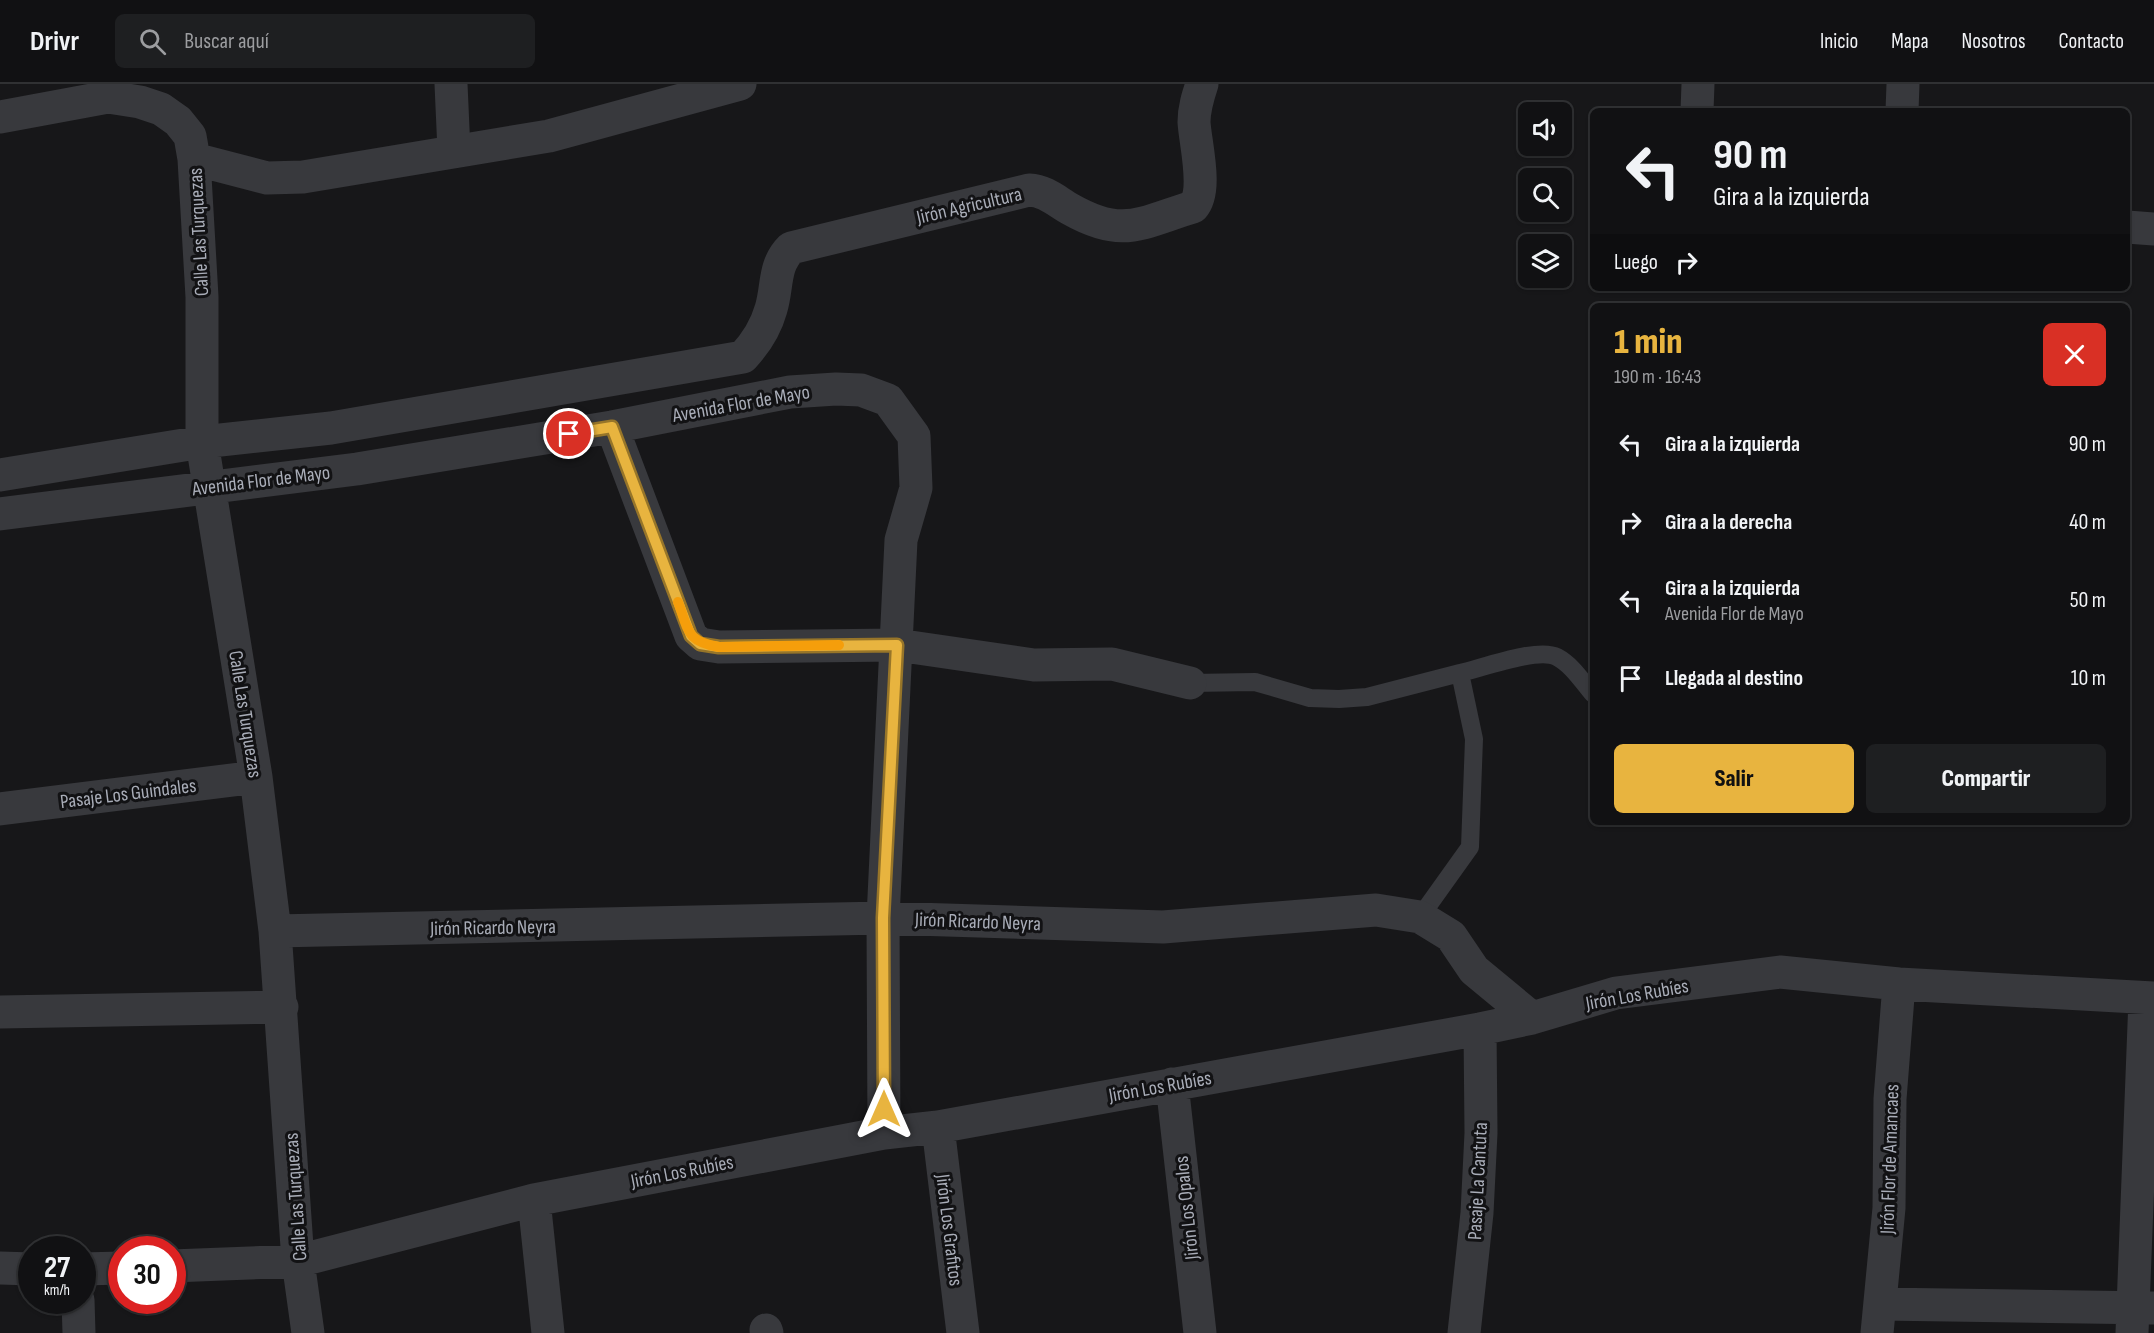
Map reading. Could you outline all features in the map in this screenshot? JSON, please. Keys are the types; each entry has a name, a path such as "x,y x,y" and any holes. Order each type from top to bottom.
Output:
{"street":[{"path":"451,84 454,151"},
{"path":"195,159 267,178 303,177 549,136 740,84"},
{"name":"Jirón Agricultura","path":"202,442 331,428 743,357 757,342 771,309 777,269 782,257 791,248 1029,190 1046,194 1085,218 1111,227 1124,228 1193,207 1199,189 1194,123 1202,84"},
{"path":"1696,108 1698,84"},
{"path":"1902,108 1903,84"},
{"name":"Calle Las Turquezas","path":"0,117 108,97 140,102 161,109 178,121 190,136 195,159 201,297 202,442 256,777 275,931 298,1261 308,1333"},
{"path":"2130,227 2154,229"},
{"name":"Avenida Flor de Mayo","path":"0,514 357,469 612,427 790,392 861,390 888,400 914,436 916,488 901,540 883,918 884,1133"},
{"path":"612,427 691,636 700,644 719,647 897,645 1034,665 1112,663 1190,683"},
{"path":"0,474 202,442"},
{"name":"Pasaje Los Guindales","path":"0,809 256,777"},
{"name":"Jirón Ricardo Neyra","path":"275,931 883,918 1162,927 1376,910 1419,917 1451,936 1474,970 1532,1018"},
{"name":"Jirón Los Rubíes","path":"186,1265 298,1261 534,1200 884,1133 938,1127 1480,1029 1532,1018 1616,993 1780,972 1899,984 2149,999"},
{"name":"Jirón Flor de Amancaes","path":"1879,1318 1889,1209 1890,1099 1899,984"},
{"path":"1879,1318 2140,1316 2149,999"},
{"path":"0,1012 282,1007"},
{"name":"Pasaje La Cantuta","path":"1464,1333 1477,1213 1481,1133 1480,1029"},
{"name":"Jirón Los Opalos","path":"1172,1084 1200,1333"},
{"name":"Jirón Los Grafitos","path":"938,1127 963,1333"},
{"path":"534,1200 548,1333"},
{"path":"0,1268 18,1269"},
{"path":"78,1314 79,1333"}],"lane":[{"path":"1190,683 1255,682 1310,698 1367,697 1538,654 1555,656 1569,665 1590,690"},
{"path":"1419,917 1470,847 1474,739 1460,673"}],"slow traffic":[{"path":"678,602 691,636 700,644 719,647 839,645"}],"route":[{"path":"569,434 612,427 691,636 700,644 719,647 897,645 883,918 884,1109"}]}
